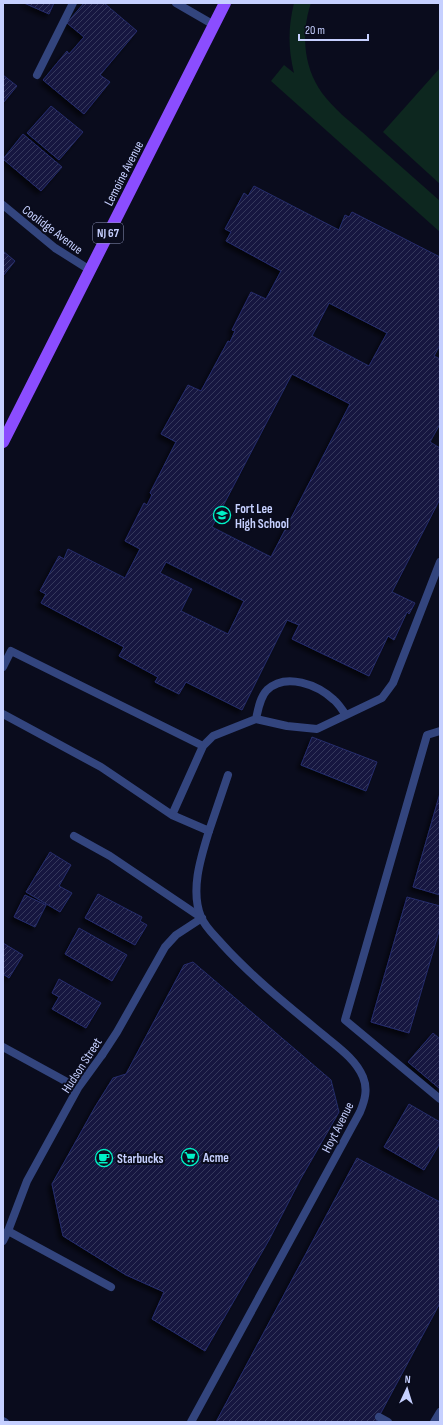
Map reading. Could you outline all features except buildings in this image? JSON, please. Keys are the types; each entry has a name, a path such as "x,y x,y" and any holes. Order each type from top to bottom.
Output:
{"main road":[{"name":"Lemoine Avenue","path":"3,442 225,3"}],"street":[{"path":"37,75 73,3"},
{"path":"176,3 214,25"},
{"name":"Coolidge Avenue","path":"3,205 55,248 90,270"},
{"path":"172,815 203,746 213,736 256,719 287,726 317,728 382,698 393,683 440,562"},
{"path":"3,667 11,651 203,746"},
{"path":"256,719 260,703 266,691 274,685 288,681 301,683 320,690 335,700 346,715"},
{"path":"3,714 102,767 172,815 209,831"},
{"path":"440,731 427,735 345,1020 440,1099"},
{"name":"Hoyt Avenue","path":"191,1422 360,1112 366,1087 360,1071 346,1055 242,964 217,938 202,918 197,897 202,856 228,776"},
{"path":"74,836 110,856 202,918"},
{"name":"Hudson Street","path":"3,1241 27,1181 78,1088 117,1032 165,947 176,935 202,918"},
{"path":"3,1047 78,1088"},
{"path":"8,1231 111,1287"},
{"path":"434,1422 440,1412"},
{"path":"379,1417 388,1422"}],"green space":[{"path":"294,3 311,3 306,28 306,53 313,77 319,88 331,104 342,115 440,201 440,232 271,81 284,65 294,73 290,38"},
{"path":"440,68 440,184 383,132"}],"place":[{"name":"Fort Lee High School","path":"222,515"},
{"name":"Acme","path":"190,1157"},
{"name":"Starbucks","path":"104,1158"}]}
